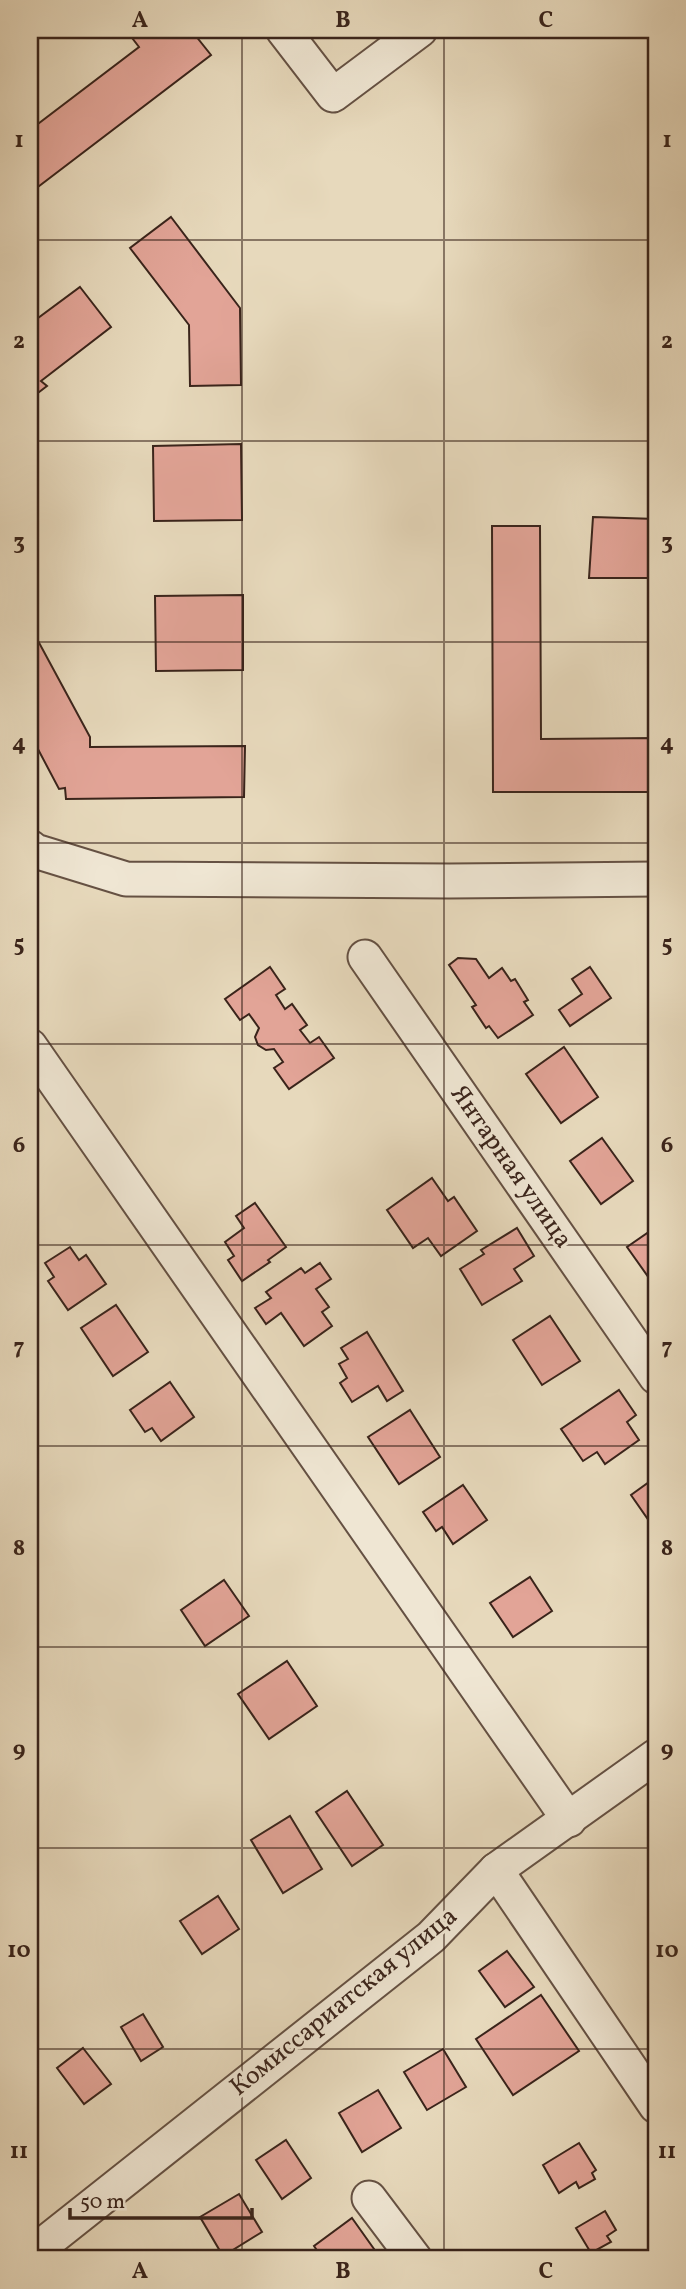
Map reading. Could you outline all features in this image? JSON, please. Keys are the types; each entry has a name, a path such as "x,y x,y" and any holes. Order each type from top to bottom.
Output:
{"street":[{"path":"284,30 333,95 420,30"},
{"path":"30,847 125,879 656,879"},
{"name":"Янтарная улица","path":"365,957 656,1377"},
{"path":"30,1046 569,1820"},
{"name":"Комиссариатская улица","path":"30,2255 431,1937 496,1870 656,1756"},
{"path":"496,1870 656,2106"},
{"path":"369,2198 415,2259"}],"building":[{"path":"126,30 191,30 211,55 30,193 30,130 139,47"},
{"path":"171,217 240,308 241,385 190,386 189,325 130,248"},
{"path":"80,287 111,327 41,381 47,386 30,399 30,324"},
{"path":"241,444 242,520 154,521 153,446"},
{"path":"593,517 656,519 656,578 589,578"},
{"path":"492,526 540,526 541,739 656,738 656,792 493,792"},
{"path":"243,595 243,670 156,671 155,596"},
{"path":"30,626 90,737 90,747 245,746 244,797 66,799 65,788 59,789 30,734"},
{"path":"458,958 476,959 489,978 502,968 511,981 515,979 528,1000 524,1002 533,1015 498,1038 489,1026 486,1028 472,1007 476,1005 449,965"},
{"path":"270,967 285,989 276,995 285,1009 292,1004 307,1025 300,1030 310,1043 319,1037 334,1058 289,1089 274,1068 283,1062 274,1049 266,1050 258,1045 255,1037 259,1028 249,1014 240,1020 225,999"},
{"path":"590,967 611,998 570,1026 559,1010 582,994 572,979"},
{"path":"564,1047 598,1097 561,1123 526,1074"},
{"path":"602,1138 633,1181 601,1204 570,1161"},
{"path":"432,1178 448,1201 454,1197 477,1231 441,1256 428,1238 413,1248 387,1210"},
{"path":"255,1203 286,1247 242,1281 228,1260 234,1256 225,1242 244,1228 236,1216"},
{"path":"656,1227 656,1273 649,1278 627,1247"},
{"path":"517,1228 534,1256 514,1269 522,1281 482,1305 460,1269 484,1254 481,1250"},
{"path":"70,1247 79,1260 86,1255 106,1284 68,1310 48,1281 54,1277 45,1263"},
{"path":"320,1263 331,1279 316,1289 329,1307 322,1312 332,1326 304,1346 281,1313 266,1324 255,1308 271,1298 266,1292 301,1268 305,1273"},
{"path":"116,1305 148,1352 113,1376 81,1328"},
{"path":"550,1316 580,1361 542,1385 513,1340"},
{"path":"367,1332 403,1391 387,1401 378,1386 352,1402 340,1383 347,1378 339,1364 348,1359 341,1348"},
{"path":"170,1382 194,1417 161,1441 152,1428 145,1432 130,1410"},
{"path":"619,1390 636,1415 627,1422 639,1440 605,1464 597,1452 583,1461 561,1429"},
{"path":"410,1410 440,1457 399,1484 368,1437"},
{"path":"656,1477 656,1531 631,1495"},
{"path":"463,1485 487,1520 453,1544 442,1527 436,1531 423,1512"},
{"path":"530,1577 552,1611 513,1637 490,1603"},
{"path":"224,1580 249,1616 205,1646 181,1610"},
{"path":"287,1661 317,1706 269,1739 238,1694"},
{"path":"347,1791 383,1845 352,1866 316,1812"},
{"path":"290,1816 322,1869 283,1893 251,1840"},
{"path":"218,1896 239,1929 202,1954 180,1921"},
{"path":"507,1951 534,1987 505,2007 479,1971"},
{"path":"541,1995 579,2051 513,2095 476,2039"},
{"path":"143,2014 163,2047 141,2061 121,2027"},
{"path":"83,2048 111,2084 84,2104 57,2068"},
{"path":"443,2049 466,2087 427,2110 404,2072"},
{"path":"378,2090 401,2128 362,2152 339,2113"},
{"path":"286,2140 311,2178 282,2199 256,2160"},
{"path":"579,2143 596,2170 592,2173 595,2179 579,2188 576,2182 559,2193 543,2165"},
{"path":"239,2194 262,2232 223,2256 200,2217"},
{"path":"605,2211 616,2230 607,2236 611,2242 591,2253 576,2228"},
{"path":"352,2218 379,2256 375,2259 323,2259 314,2246"}]}
